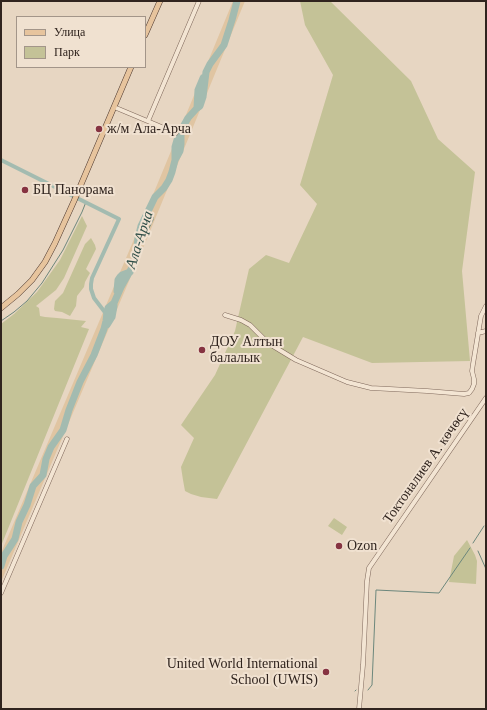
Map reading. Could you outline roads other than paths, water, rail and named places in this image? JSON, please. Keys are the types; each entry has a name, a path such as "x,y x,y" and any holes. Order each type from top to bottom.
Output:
{"main road":[{"path":"146,33 160,1"},
{"path":"1,308 26,287 38,272 55,243 131,68"}],"street":[{"path":"148,121 199,1"},
{"path":"114,107 176,133"},
{"path":"225,315 241,320 250,325 268,342 296,360 347,382 371,388 464,394 469,393 474,384 472,371 473,364 481,316 486,306"},
{"path":"478,333 486,331"},
{"name":"Токтоналиев А. көчөсү","path":"359,709 367,580 370,568 486,398"},
{"path":"481,406 486,404"},
{"path":"1,593 67,439"}],"waterway":[{"name":"Ала-Арча","path":"1,566 4,556 15,539 19,522 27,505 33,486 43,475 46,459 51,447 63,430 80,382 94,355 104,329 108,308 114,303 134,264 141,226 155,197 164,188 169,180 175,160 180,151 183,127 188,118 200,106 203,97 206,72 224,45 237,1"},
{"path":"197,108 198,90 203,78"},
{"path":"175,159 175,147 180,135"},
{"path":"1,160 119,219 92,278 91,284 94,298 107,315"},
{"path":"1,321 27,301 42,283 63,250 86,202"},
{"path":"138,246 143,240 153,220 153,217 149,211"},
{"path":"117,291 118,280 120,277 130,272"},
{"path":"107,325 112,317 114,303"},
{"path":"473,543 484,526"},
{"path":"368,690 372,685 376,590 439,593 470,548"},
{"path":"478,551 486,569"}],"place":[{"name":"ж/м Ала-Арча","path":"99,129"},
{"name":"БЦ Панорама","path":"25,190"},
{"name":"ДОУ Алтын балалык","path":"202,350"},
{"name":"Ozon","path":"339,546"},
{"name":"United World International School (UWIS)","path":"326,672"}]}
